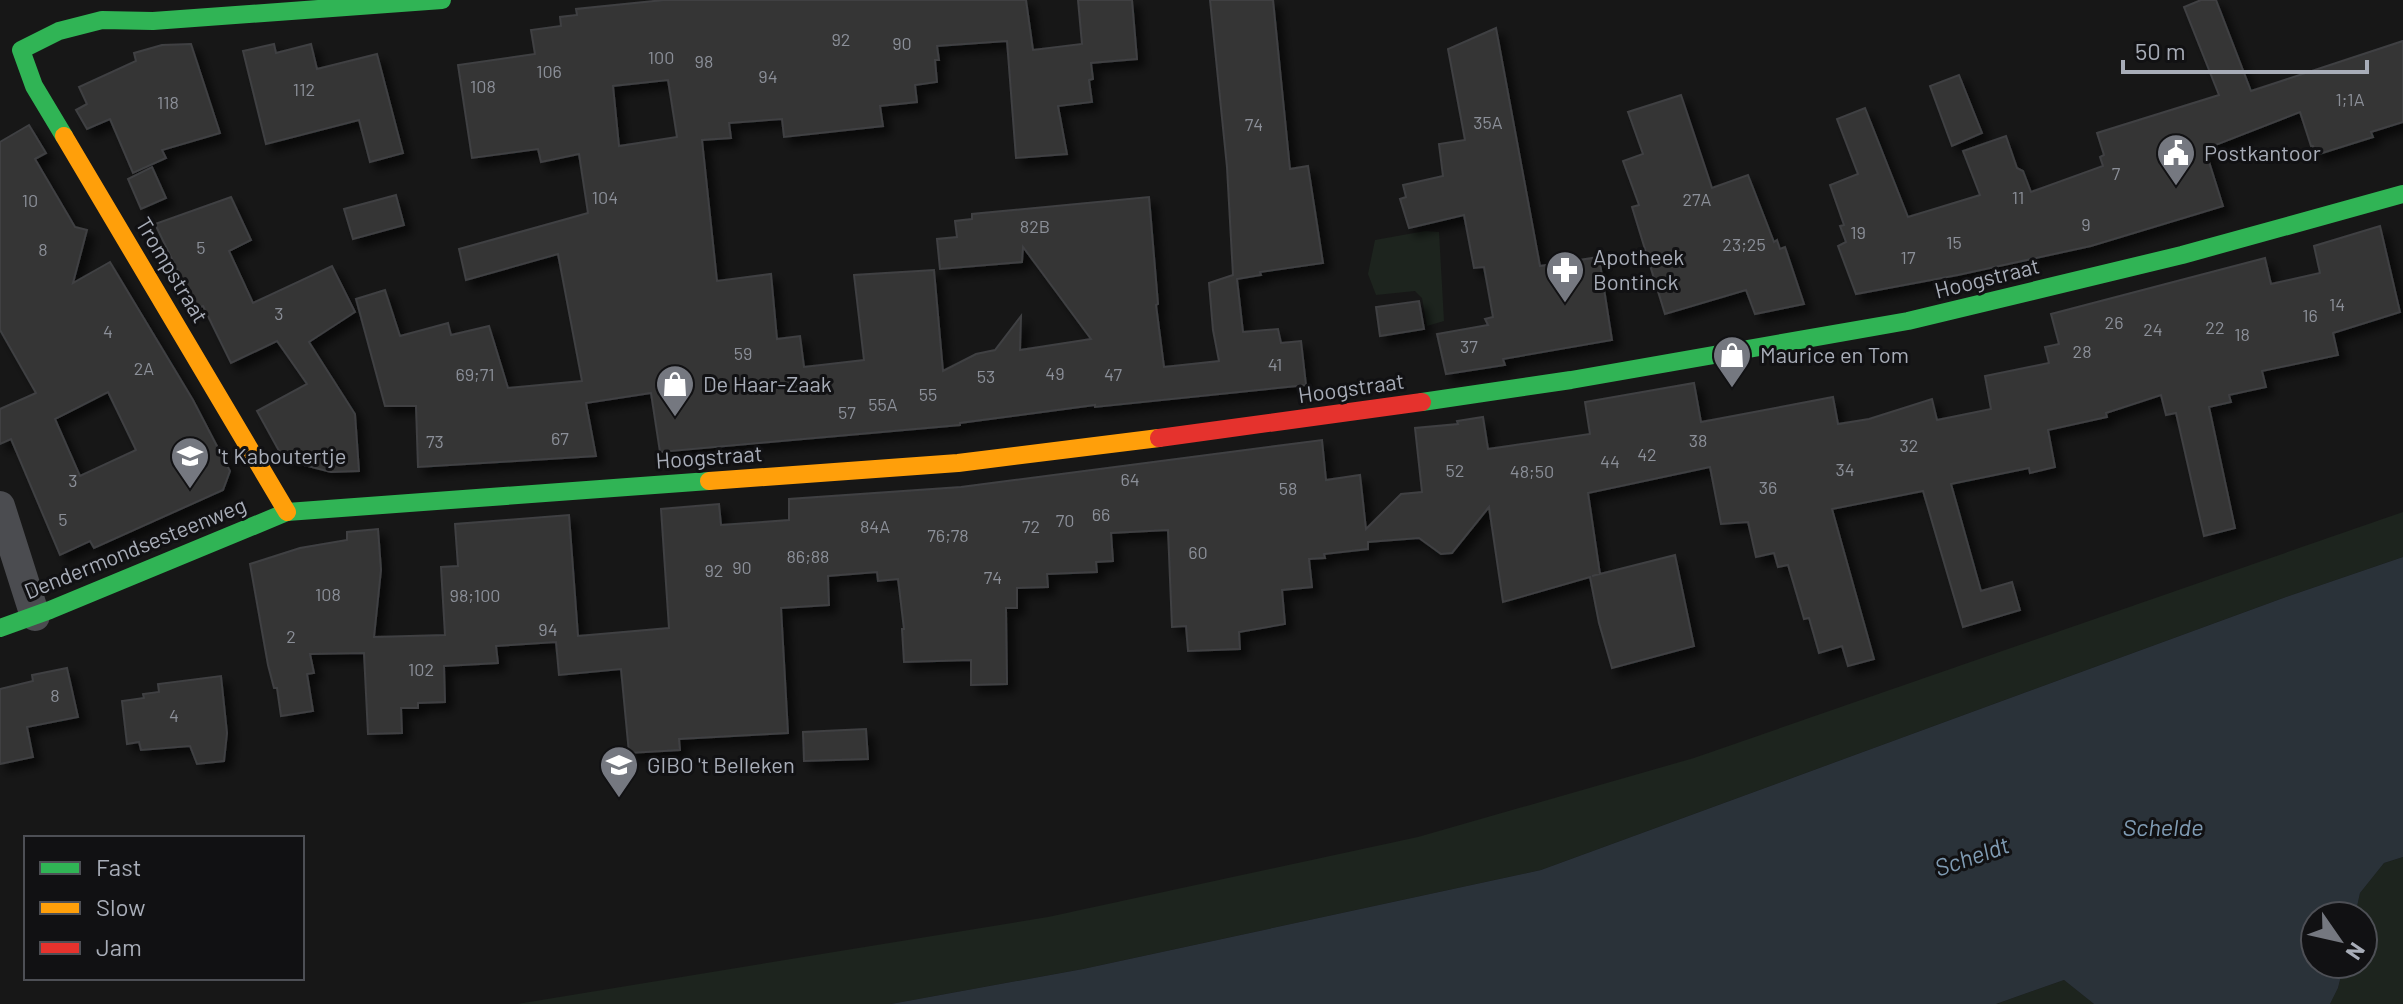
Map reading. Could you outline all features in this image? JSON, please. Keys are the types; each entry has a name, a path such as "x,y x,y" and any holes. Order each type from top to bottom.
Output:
{"main road":[{"path":"11,42 102,20 153,21 442,0"},
{"name":"Trompstraat","path":"11,42 34,86 287,512"},
{"name":"Hoogstraat","path":"287,512 958,463 1254,426 1571,380 1908,321 2182,255 2403,194"},
{"name":"Dendermondsesteenweg","path":"0,628 287,512"}],"street":[{"path":"0,506 35,616"}],"shaded area":[{"path":"1425,231 1439,232 1444,321 1427,326 1422,298 1415,291 1376,295 1368,274 1375,240"},
{"path":"2403,512 2403,557 1541,870 1083,969 891,1004 517,1004 1048,917 1418,837 1694,758"},
{"path":"2403,857 2403,1004 2330,1004 2340,980 2379,980 2379,900 2358,900 2360,893 2384,863"},
{"path":"2064,980 2094,1004 1996,1004"}],"water":[{"name":"Schelde","path":"2403,557 2403,857 2384,863 2360,893 2358,900 2299,900 2299,980 2340,980 2330,1004 2094,1004 2064,980 1996,1004 891,1004 1083,969 1541,870"}],"building":[{"path":"664,0 1026,0 1033,50 1082,44 1078,0 1132,0 1137,59 1091,63 1093,79 1089,80 1092,102 1058,106 1067,154 1016,158 1007,41 937,46 937,82 915,85 917,102 880,106 883,126 784,137 782,119 729,123 731,138 702,140 717,281 771,274 777,339 800,336 804,367 864,360 854,275 934,270 943,371 976,354 995,350 1021,316 1020,350 1091,339 1023,247 1022,262 940,269 937,239 957,237 955,221 972,219 972,214 1149,197 1156,305 1164,367 1219,361 1209,283 1233,275 1227,167 1210,0 1273,0 1290,169 1308,166 1323,263 1260,272 1261,275 1237,279 1243,332 1278,329 1281,343 1301,341 1306,385 1095,405 960,425 660,452 651,393 586,403 596,456 418,467 416,406 385,406 356,299 385,290 400,336 448,323 451,335 489,326 508,388 582,381 558,254 466,280 459,249 588,213 579,154 541,162 538,149 472,158 458,65 535,54 531,30 561,26 560,17 577,15 576,9","holes":["668,80 677,137 619,146 613,86"]},
{"path":"2201,0 2216,0 2251,91 2403,41 2403,122 2371,132 2373,137 2316,155 2300,112 2205,149 2223,206 2091,246 1856,294 1838,246 1846,242 1840,226 1844,225 1830,185 1858,174 1837,119 1865,108 1908,217 1980,195 1963,151 2006,136 2017,168 2023,171 2031,192 2103,166 2100,157 2104,155 2097,133 2219,95 2184,7"},
{"path":"1496,28 1540,266 1599,257 1612,340 1503,359 1505,365 1446,374 1437,334 1488,325 1485,319 1493,317 1484,267 1474,268 1464,215 1409,228 1400,199 1406,197 1403,185 1443,176 1439,144 1465,140 1448,49"},
{"path":"191,44 220,133 162,150 166,158 133,173 110,119 87,129 76,110 87,104 79,87 136,61 134,53 162,45"},
{"path":"274,44 276,53 311,44 317,69 377,54 403,153 370,162 359,120 266,144 243,51"},
{"path":"1959,75 1982,133 1952,146 1930,86"},
{"path":"1681,95 1712,188 1748,175 1774,242 1777,240 1780,249 1785,247 1804,304 1755,314 1746,290 1665,314 1632,207 1639,205 1623,161 1643,154 1628,112"},
{"path":"29,125 46,153 35,159 75,227 87,230 73,283 110,262 193,400 230,471 223,490 94,548 90,541 60,555 11,439 0,444 0,409 36,393 0,330 0,142","holes":["108,392 136,450 80,476 55,419"]},
{"path":"152,167 166,198 141,209 128,179"},
{"path":"396,195 404,225 353,239 344,209"},
{"path":"231,197 251,240 229,251 253,303 332,266 355,312 309,342 355,414 359,471 331,472 284,460 257,411 307,384 277,341 231,363 203,306 196,309 155,224"},
{"path":"2380,226 2400,312 2333,333 2338,355 2262,371 2266,387 2229,395 2231,402 2209,407 2235,528 2204,536 2176,413 2166,415 2161,395 2106,413 2107,417 2048,430 2055,467 2030,473 2029,468 1951,484 1981,591 2012,582 2020,610 1963,627 1923,491 1832,509 1874,659 1848,666 1842,646 1819,653 1809,618 1804,619 1788,565 1778,567 1774,553 1756,557 1748,522 1721,524 1710,467 1588,493 1600,574 1675,555 1694,646 1612,668 1590,577 1503,602 1489,507 1452,553 1441,554 1419,538 1368,542 1368,549 1324,554 1325,558 1309,559 1312,587 1282,590 1285,624 1239,632 1240,649 1188,651 1186,626 1172,627 1168,530 1111,533 1113,561 1096,562 1097,572 1047,574 1048,587 1017,588 1017,608 1006,608 1007,684 971,685 971,660 904,662 898,579 878,581 877,572 828,576 829,605 781,608 788,733 679,739 680,750 629,753 621,669 559,675 556,642 496,646 498,663 444,666 445,702 418,703 418,708 401,708 402,733 368,734 364,653 310,654 314,673 307,674 313,711 281,716 277,688 274,688 268,665 250,564 300,548 347,540 347,532 378,529 381,570 374,637 445,635 441,567 458,566 455,524 569,515 578,636 669,628 661,509 719,504 721,525 789,520 789,499 961,487 1322,440 1326,480 1360,475 1366,529 1401,494 1422,492 1415,428 1458,424 1457,421 1483,417 1488,449 1590,434 1585,402 1694,383 1701,422 1833,397 1838,424 1869,419 1932,399 1937,420 1991,409 1985,376 2049,363 2045,347 2059,344 2051,314 2265,258 2271,284 2320,273 2314,246"},
{"path":"1419,301 1424,329 1380,336 1376,307"},
{"path":"67,668 78,717 27,727 33,757 0,764 0,689 33,681 32,675"},
{"path":"221,676 227,733 224,761 197,764 190,746 141,750 139,742 127,744 122,701 159,692 158,684"},
{"path":"866,729 868,759 804,761 803,732"}],"traffic: fast":[{"path":"64,136 34,86 21,50 59,31 102,20 153,21 442,0"},
{"path":"1422,402 1571,380 1908,321 2182,255 2403,194"},
{"path":"0,628 287,512 709,481"}],"traffic: slow":[{"path":"64,136 287,512"},
{"path":"709,481 958,463 1159,438"}],"traffic: jam":[{"path":"1159,438 1422,402"}],"place":[{"name":"Postkantoor","path":"2176,187"},
{"name":"Apotheek Bontinck","path":"1565,304"},
{"name":"Maurice en Tom","path":"1732,389"},
{"name":"De Haar-Zaak","path":"675,418"},
{"name":"'t Kaboutertje","path":"190,490"},
{"name":"GIBO 't Belleken","path":"619,799"}],"water label":[{"name":"Scheldt","path":"1972,857"}]}
